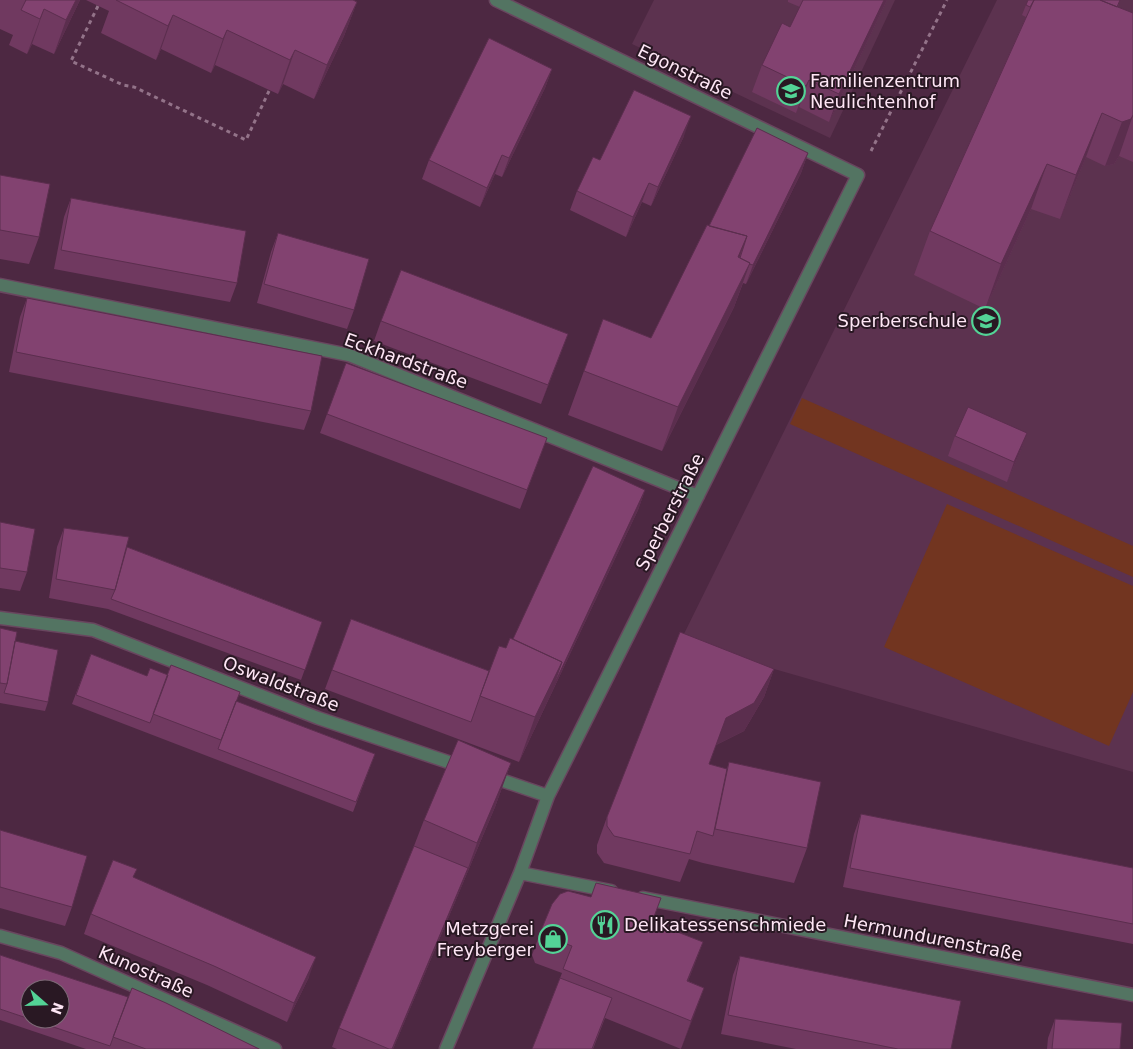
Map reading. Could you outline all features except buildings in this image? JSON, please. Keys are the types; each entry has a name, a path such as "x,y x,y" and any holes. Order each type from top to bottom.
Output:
{"street":[{"name":"Egonstraße","path":"496,0 858,175"},
{"name":"Sperberstraße","path":"446,1049 520,873 548,796 858,175"},
{"name":"Eckhardstraße","path":"0,285 349,355 698,496"},
{"name":"Oswaldstraße","path":"0,618 93,630 318,718 548,796"},
{"name":"Hermundurenstraße","path":"520,873 1133,995"},
{"name":"Kunostraße","path":"0,936 61,953 275,1049"}],"path":[{"path":"858,175 946,0"},
{"path":"98,6 71,61 123,85 134,87 246,140 269,91"}],"shaded area":[{"name":"Familienzentrum Neulichtenhof","path":"654,0 895,0 830,138 632,44"},
{"name":"Sperberschule","path":"997,0 1133,0 1133,772 680,642"},
{"path":"802,398 1133,546 1133,577 790,424"},
{"path":"947,504 1133,586 1133,692 1109,746 884,647"}],"place":[{"name":"Familienzentrum Neulichtenhof","path":"791,91"},
{"name":"Sperberschule","path":"986,321"},
{"name":"Delikatessenschmiede","path":"605,925"},
{"name":"Metzgerei Freyberger","path":"553,939"}]}
